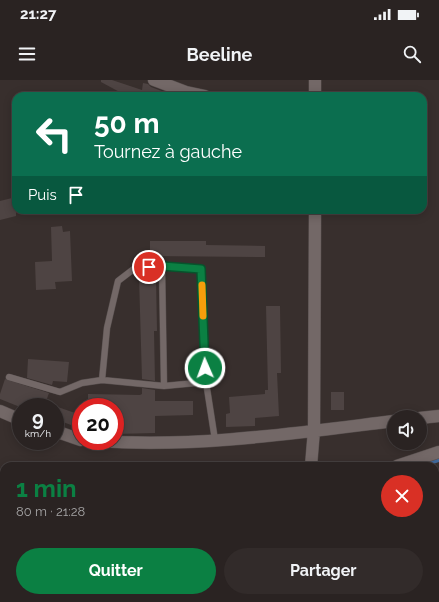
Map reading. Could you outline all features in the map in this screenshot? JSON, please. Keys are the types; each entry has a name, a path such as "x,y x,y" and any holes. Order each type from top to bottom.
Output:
{"street":[{"path":"154,80 186,92"},
{"path":"315,80 315,92"},
{"path":"311,462 314,430 315,214"},
{"path":"0,411 12,416"},
{"path":"427,417 439,416"},
{"path":"124,443 215,440 387,422"},
{"path":"409,462 439,452"}],"lane":[{"path":"162,266 164,386"},
{"path":"102,380 107,328 118,281 135,268 162,266 201,269 206,382 215,440"},
{"path":"9,377 60,392 82,383 102,380 164,386 206,382"}],"building":[{"path":"101,80 112,80 142,90 143,83 164,92 120,92 101,82"},
{"path":"12,198 12,214 16,214 16,216 0,220 0,201"},
{"path":"62,226 63,232 70,231 72,281 55,282 56,289 36,290 35,262 52,261 51,227"},
{"path":"150,241 206,241 206,245 265,246 265,257 150,256"},
{"path":"139,277 156,277 157,331 154,331 155,381 142,379"},
{"path":"266,306 280,306 281,373 277,373 279,416 255,418 255,426 226,427 226,414 230,413 229,397 265,394 265,390 268,390"},
{"path":"28,359 69,362 67,382 53,381 52,385 27,378"},
{"path":"5,379 49,393 47,398 12,398 12,404 0,399 0,394"},
{"path":"142,388 155,390 155,401 193,401 193,415 155,416 155,433 124,434 124,398 88,398 88,394 142,394"},
{"path":"331,392 344,392 344,410 331,410"},
{"path":"64,409 72,412 71,425 64,422"}],"waterway":[{"path":"433,462 439,460"}],"slow traffic":[{"path":"202,285 203,316"}],"route":[{"path":"149,267 162,266 201,269 205,368"}]}
